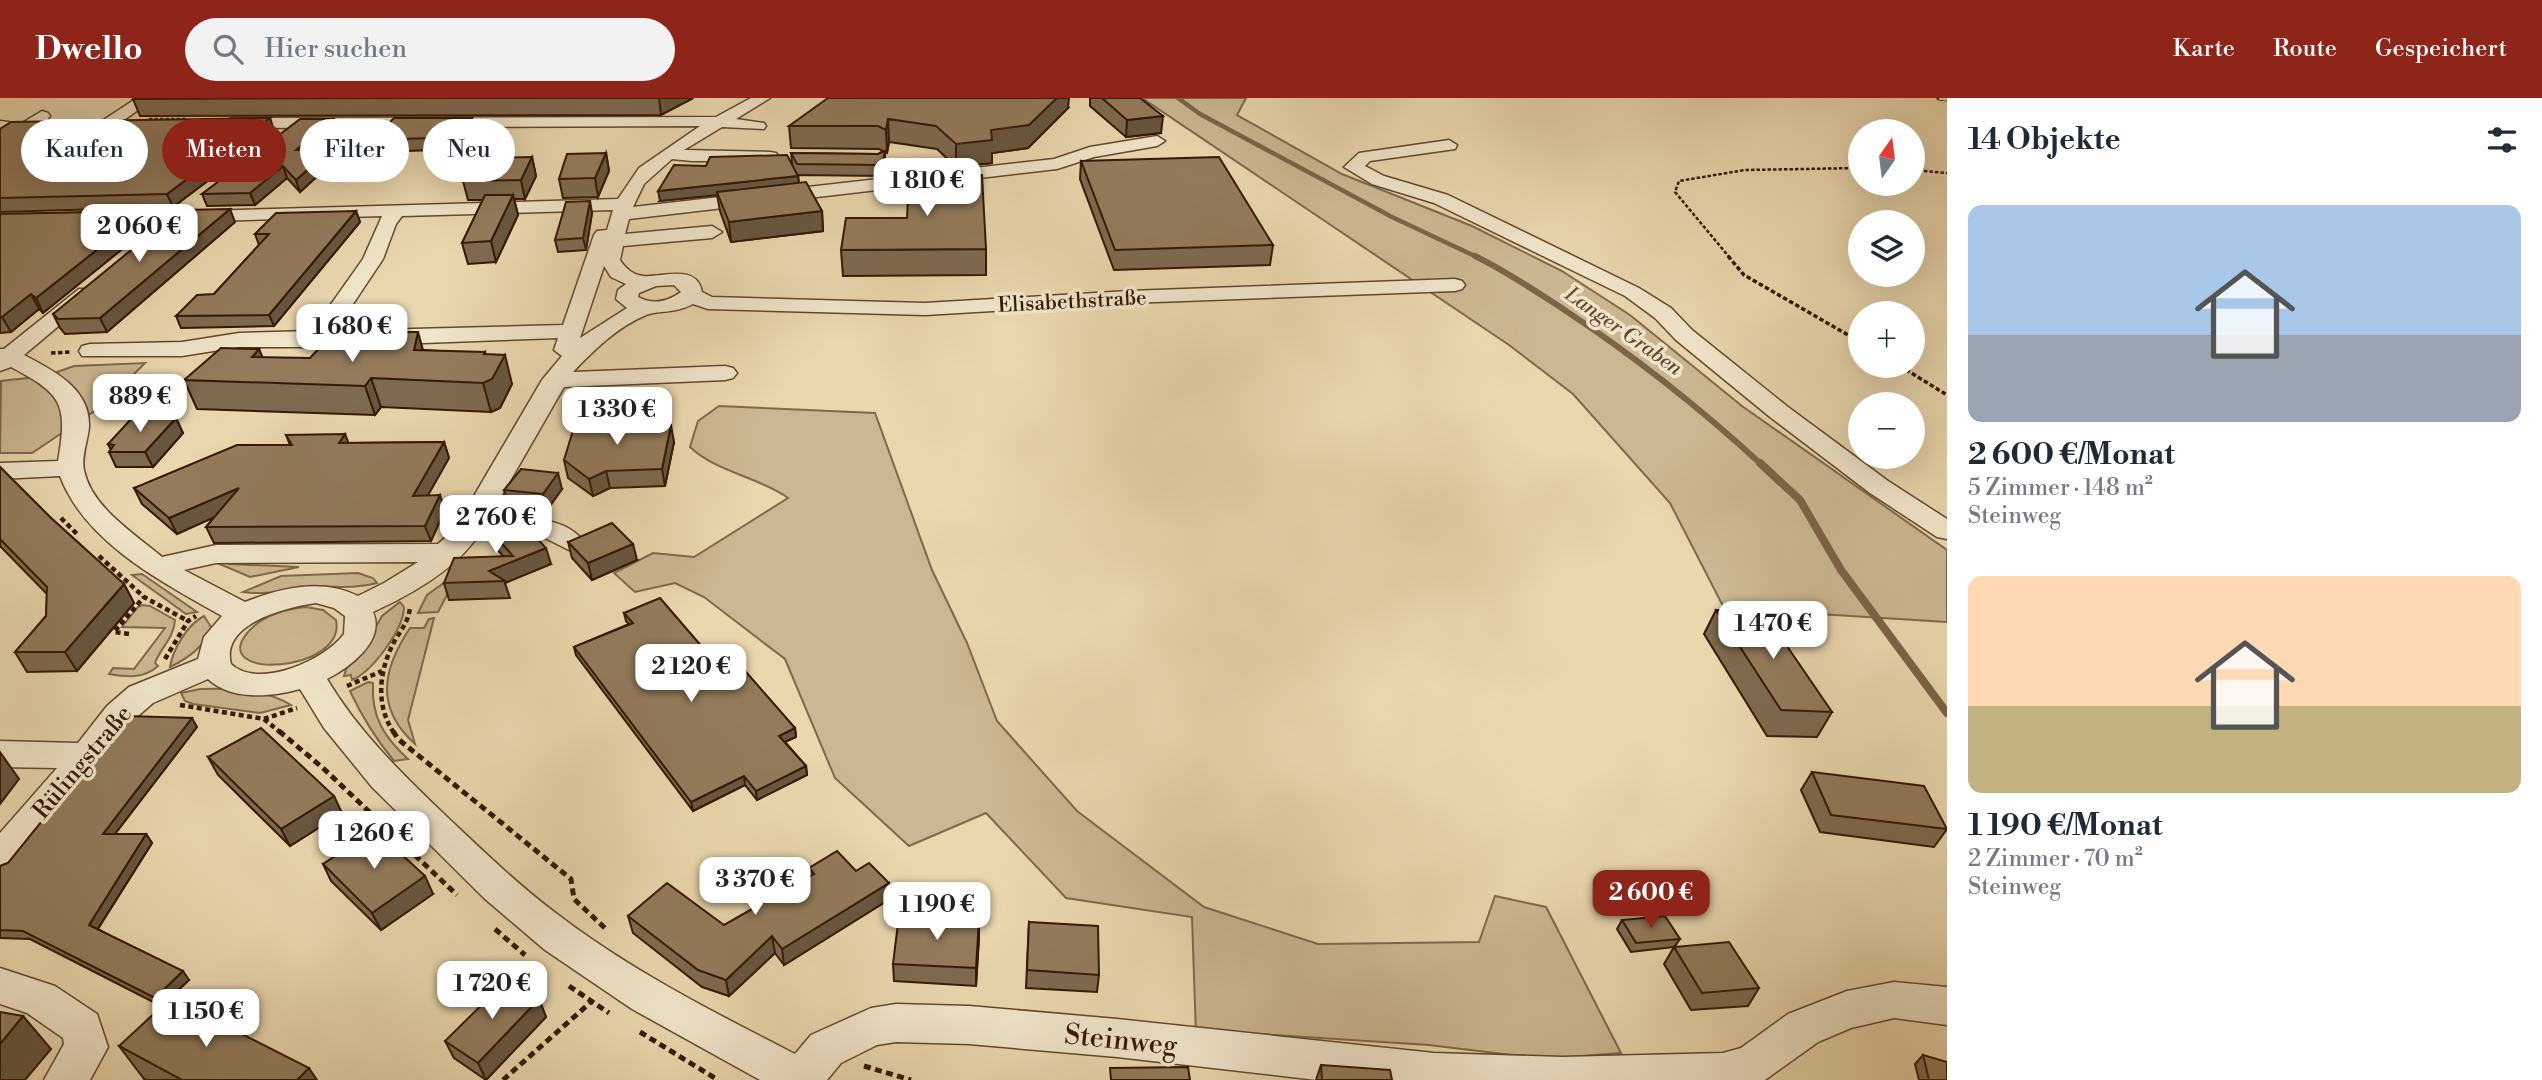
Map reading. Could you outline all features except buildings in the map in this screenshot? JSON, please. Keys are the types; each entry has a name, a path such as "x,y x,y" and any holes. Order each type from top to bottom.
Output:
{"street":[{"path":"119,119 147,98"},
{"path":"642,283 618,273 610,260 623,210 636,182 669,153 762,98"},
{"path":"286,123 509,122 621,116 758,126"},
{"path":"286,133 299,123"},
{"path":"1,125 21,125"},
{"path":"1076,159 1072,147 1083,136 1108,135 1118,139 1121,144 1114,149"},
{"path":"95,219 396,211 623,210 859,189 1057,164 1090,152 1157,142"},
{"path":"1449,145 1365,156 1353,167 1378,180 1441,200 1632,292 1663,313 1684,335 1779,412 1879,486 1947,531"},
{"path":"669,153 692,156 782,157"},
{"path":"149,240 198,201"},
{"path":"561,372 564,354 606,229 623,210"},
{"path":"317,340 373,259 387,223 396,211"},
{"path":"614,241 712,232"},
{"name":"Elisabethstraße","path":"642,283 674,279 689,285 692,289 691,295 708,303 925,309 1129,297 1455,285"},
{"path":"99,282 3,359 46,376 69,396 77,424 70,468 77,486 96,514 156,567 245,615"},
{"path":"642,283 629,290 626,297 644,307 667,306 691,295"},
{"path":"357,608 395,590 448,553 474,520 561,372 591,340 644,307"},
{"path":"90,351 183,349 239,340 317,340 572,331"},
{"path":"561,372 725,373"},
{"path":"0,471 70,468"},
{"path":"474,520 550,530 569,541"},
{"path":"156,567 216,554 448,553"},
{"path":"316,594 342,598 357,608 361,629 353,643 340,657 308,675 282,682 250,684 223,675 215,664 213,656 218,641 245,615 279,600 316,594"},
{"name":"Rülingstraße","path":"0,859 87,757 119,714 141,695 215,664"},
{"path":"308,675 342,731 377,773 558,938 675,1013 801,1080"},
{"path":"0,754 87,757"},
{"path":"0,986 40,999 82,1027 86,1047 66,1080"},
{"name":"Steinweg","path":"801,1080 826,1049 871,1027 896,1023 969,1025 1117,1038 1434,1073 1562,1077 1723,1073 1752,1065 1803,1028 1847,1010 1894,1000 1947,1006"}],"path":[{"path":"122,119 128,116 191,116"},
{"path":"1848,168 1822,167 1700,176 1679,181 1675,192 1744,275 1848,335"},
{"path":"1925,171 1947,173"},
{"path":"1919,378 1947,395"},
{"path":"121,577 144,597 188,621 166,654 163,669"},
{"path":"129,634 114,632 144,597"},
{"path":"410,602 410,619 394,642 382,671 380,696 388,727 398,739 474,803 571,879 574,899 587,914 617,937"},
{"path":"173,697 181,707 264,719 294,709"},
{"path":"503,1080 618,978"}],"shaded area":[{"path":"1142,98 1246,98 1237,115 1342,174 1472,226 1562,271 1630,315 1742,406 1947,550 1947,622 1724,608 1670,503 1573,394 1509,345"},
{"path":"145,363 102,406 32,453 0,453 1,381 46,376 74,366"},
{"path":"719,406 875,413 932,570 967,643 997,721 1077,811 1204,907 1318,944 1479,942 1495,896 1546,907 1621,1053 1545,1059 1429,1045 1244,1033 1196,1035 1192,917 1066,898 986,813 909,846 835,778 785,659 704,597 675,583 635,592 614,573 653,553 694,557 788,498 712,463 690,447 698,421"},
{"path":"227,558 229,564 299,567 250,577 208,559"},
{"path":"459,572 438,612 418,613 427,595"},
{"path":"358,573 373,578 377,583 261,593 243,592 281,576"},
{"path":"142,574 197,612 186,614 132,575"},
{"path":"400,602 404,607 403,616 386,649 360,675 352,680 351,675 344,676 347,666 367,643 382,616"},
{"path":"142,605 150,606 175,620 172,632 155,663 158,666 141,675 109,674 113,668 134,669 165,628 122,627"},
{"path":"306,607 323,610 336,620 334,638 321,651 302,660 280,664 260,664 246,658 240,648 254,626 274,614"},
{"path":"204,616 211,627 205,640 189,656 170,667 182,638 192,625"},
{"path":"434,618 408,720 415,744 393,717 388,703 389,674 393,659 410,628 424,628 429,619"},
{"path":"368,682 373,683 374,706 381,726 392,743 408,759 394,761 370,728 355,701 350,691"},
{"path":"200,689 235,689 259,693 291,705 260,713 193,704 185,701 181,693"}],"waterway":[{"name":"Langer Graben","path":"1178,98 1200,114 1392,217 1477,257"},
{"name":"Langer Graben","path":"1477,257 1531,288 1616,345 1690,402 1762,465"},
{"name":"Langer Graben","path":"1760,463 1800,500 1841,570 1947,713"}],"railway":[{"path":"1939,98 1947,99"}]}
